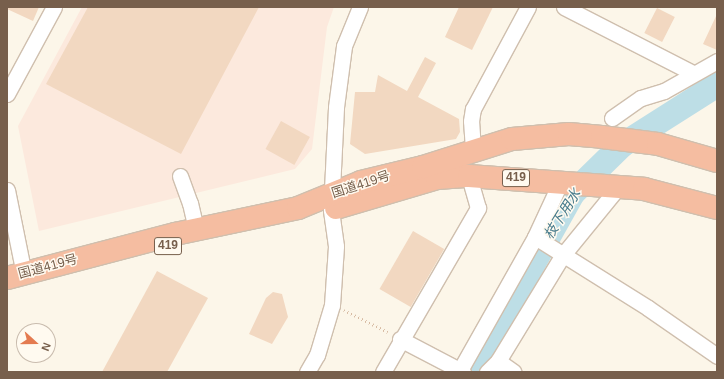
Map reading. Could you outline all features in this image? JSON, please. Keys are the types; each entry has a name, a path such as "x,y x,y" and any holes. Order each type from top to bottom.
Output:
{"highway":[{"name":"国道419号","path":"15,276 196,230 331,202 361,182 423,167 473,149 512,138 570,134 602,137 658,144 717,161"},
{"name":"国道419号","path":"7,288 331,202 437,178 470,176 619,186 644,189 717,208"}],"street":[{"path":"7,94 54,7"},
{"path":"307,372 317,355 332,305 336,246 331,202 336,107 344,46 360,7"},
{"path":"473,149 471,121 473,109 528,7"},
{"path":"564,7 693,74"},
{"path":"612,118 641,98 664,90 717,61"},
{"path":"180,176 190,203 196,230"},
{"path":"383,372 400,339 478,208 470,176"},
{"path":"400,339 460,371 538,239 562,181"},
{"path":"514,372 493,367 560,254 619,186"},
{"path":"7,190 15,276"},
{"path":"538,239 648,308 717,356"}],"path":[{"path":"332,305 400,339"}],"shaded area":[{"path":"82,7 334,7 327,27 312,149 295,169 39,231 18,126"}],"building":[{"path":"7,7 39,7 33,21 7,9"},
{"path":"88,7 259,7 181,154 46,84"},
{"path":"459,7 493,7 472,50 445,37"},
{"path":"657,8 675,17 662,42 644,33"},
{"path":"717,14 717,50 703,44"},
{"path":"425,57 436,63 418,97 459,119 460,132 456,139 365,154 350,144 355,92 375,92 378,75 407,91"},
{"path":"281,121 310,137 294,165 265,149"},
{"path":"413,231 444,249 411,307 380,289"},
{"path":"157,271 208,298 167,372 102,372"},
{"path":"273,292 282,294 288,317 272,344 249,334 266,298"}],"waterway":[{"name":"枝下用水","path":"472,372 572,193 621,145 717,84"}]}
